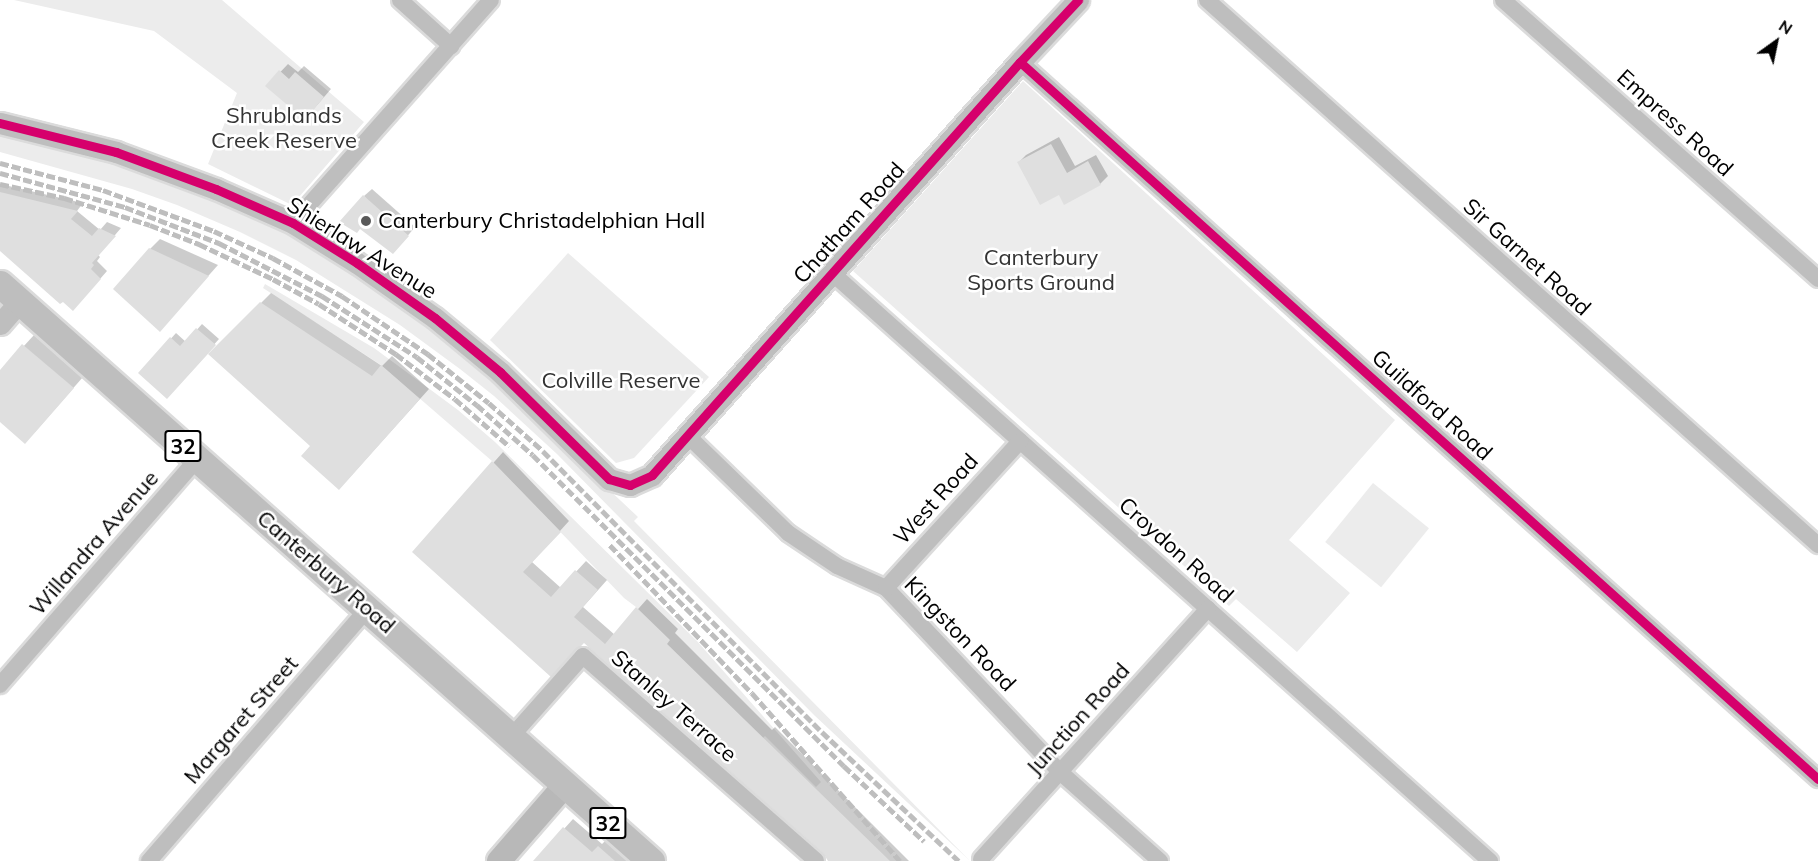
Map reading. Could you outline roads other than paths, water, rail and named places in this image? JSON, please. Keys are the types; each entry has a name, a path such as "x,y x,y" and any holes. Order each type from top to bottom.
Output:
{"main road":[{"name":"Canterbury Road","path":"10,292 651,861"},
{"path":"499,861 565,785"}],"street":[{"path":"400,0 451,46"},
{"path":"294,223 491,0"},
{"name":"Chatham Road","path":"652,475 831,272 1078,0"},
{"name":"Sir Garnet Road","path":"1207,0 1818,545"},
{"name":"Empress Road","path":"1503,0 1818,279"},
{"name":"Guildford Road","path":"1020,62 1818,779"},
{"name":"Shierlaw Avenue","path":"0,123 116,152 216,189 294,223 357,263 435,318 500,372 609,479 630,485 652,475"},
{"name":"Croydon Road","path":"831,272 1490,861"},
{"path":"0,324 10,292"},
{"name":"Kingston Road","path":"687,435 788,533 837,566 886,588 1060,772 1160,861"},
{"name":"West Road","path":"886,588 1020,441"},
{"name":"Willandra Avenue","path":"0,685 198,459"},
{"name":"Margaret Street","path":"149,861 367,609"},
{"name":"Junction Road","path":"981,859 1208,609"},
{"name":"Stanley Terrace","path":"511,737 583,656 816,861"}],"railway":[{"path":"0,163 103,190 214,231 273,258 342,296 428,354 489,403 543,451 822,732 959,861"},
{"path":"0,173 125,207 219,243 322,296 417,357 477,405 533,455 844,766 924,841"},
{"path":"0,184 64,198 150,225 199,244 273,279 319,304 396,354 455,399 509,446"},
{"path":"610,545 752,693 900,861"}],"place":[{"name":"Canterbury Christadelphian Hall","path":"366,221"}],"park label":[{"name":"Shrublands Creek Reserve","path":"284,128"},
{"name":"Canterbury Sports Ground","path":"1041,270"},
{"name":"Colville Reserve","path":"621,381"}]}
